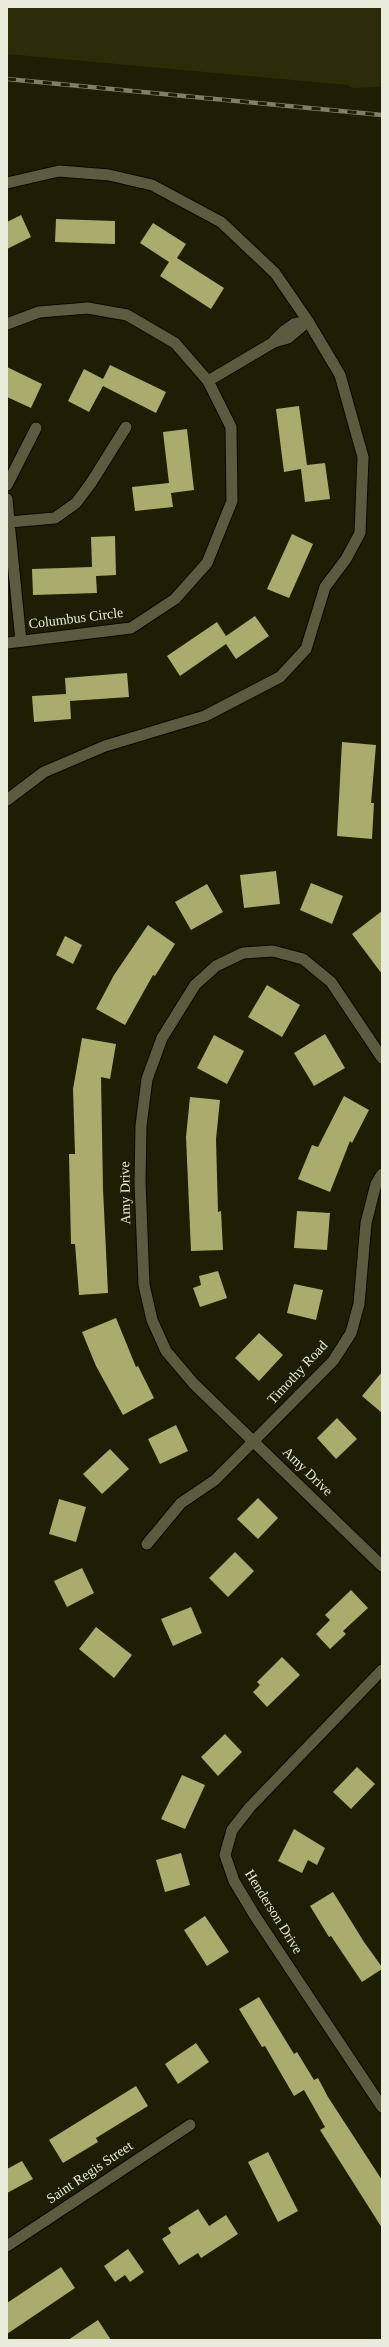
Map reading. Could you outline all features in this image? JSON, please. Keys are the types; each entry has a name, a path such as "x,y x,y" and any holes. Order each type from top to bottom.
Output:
{"street":[{"path":"7,183 59,171 109,174 152,185 221,222 275,273 308,321 340,375 363,457 360,533 346,559 325,587 306,649 280,677 205,716 98,749 44,772 7,800"},
{"name":"Columbus Circle","path":"7,324 39,312 88,308 127,315 175,343 208,381 230,427 232,501 207,563 175,599 131,628 7,643"},
{"path":"208,381 274,342 288,338 308,321"},
{"path":"8,522 55,518 76,503 91,483 126,427"},
{"path":"7,485 36,428"},
{"path":"7,499 8,522 21,641"},
{"name":"Amy Drive","path":"382,1058 331,982 303,959 273,951 243,953 216,966 195,984 162,1038 147,1079 141,1126 140,1182 144,1285 152,1320 166,1351 194,1384 382,1566"},
{"name":"Timothy Road","path":"147,1544 181,1502 215,1480 333,1361 351,1334 359,1304 366,1223 376,1184 382,1174"},
{"name":"Henderson Drive","path":"382,1670 250,1807 232,1830 225,1855 234,1881 255,1916 382,2107"},
{"name":"Saint Regis Street","path":"7,2246 190,2124"}],"shaded area":[{"path":"7,7 382,7 382,87 353,88 348,85 7,54"}],"building":[{"path":"21,215 31,237 7,249 7,222"},
{"path":"56,219 115,221 115,244 55,242"},
{"path":"153,223 186,244 177,258 224,288 211,309 160,276 169,262 140,243"},
{"path":"110,365 166,392 156,413 103,386 89,412 68,401 84,369 103,379"},
{"path":"7,367 42,384 31,408 7,397"},
{"path":"299,406 307,465 325,463 330,499 305,502 301,469 284,472 276,409"},
{"path":"187,429 194,490 171,493 173,507 135,511 132,487 169,483 163,432"},
{"path":"292,534 313,544 289,598 267,589"},
{"path":"115,536 116,575 96,576 97,593 33,595 32,569 92,567 91,537"},
{"path":"255,616 269,636 236,659 226,644 180,676 167,656 217,622 226,636"},
{"path":"127,673 129,697 70,701 71,719 34,722 32,696 66,694 65,678"},
{"path":"342,742 376,745 371,803 374,803 372,839 337,836"},
{"path":"276,871 280,904 244,908 240,875"},
{"path":"311,883 343,896 332,924 300,910"},
{"path":"207,884 223,912 191,930 175,902"},
{"path":"382,911 382,974 352,934"},
{"path":"148,925 175,944 155,976 153,975 125,1025 96,1009 114,975"},
{"path":"65,936 82,945 73,964 56,955"},
{"path":"267,985 300,1005 282,1037 248,1017"},
{"path":"325,1034 345,1068 314,1086 294,1053"},
{"path":"214,1035 244,1051 227,1084 197,1068"},
{"path":"82,1038 116,1044 110,1079 101,1077 103,1189 108,1293 79,1295 75,1244 71,1244 69,1154 75,1154 73,1089"},
{"path":"344,1096 369,1110 352,1143 350,1141 330,1192 298,1179 312,1145 318,1147"},
{"path":"190,1097 220,1100 216,1139 218,1212 221,1211 223,1250 191,1251 186,1137"},
{"path":"297,1211 330,1213 327,1250 294,1248"},
{"path":"218,1271 227,1298 200,1307 193,1288 201,1285 199,1276"},
{"path":"294,1284 323,1290 316,1320 287,1313"},
{"path":"116,1318 136,1367 138,1366 154,1398 123,1415 96,1366 82,1332"},
{"path":"259,1333 283,1355 259,1381 235,1358"},
{"path":"382,1372 382,1413 362,1396"},
{"path":"337,1418 357,1439 336,1459 317,1438"},
{"path":"176,1425 188,1451 160,1464 148,1439"},
{"path":"110,1449 129,1469 102,1494 83,1474"},
{"path":"258,1498 278,1518 258,1539 237,1519"},
{"path":"59,1499 86,1507 76,1542 49,1534"},
{"path":"235,1552 254,1571 228,1597 209,1578"},
{"path":"82,1568 94,1593 67,1607 54,1581"},
{"path":"351,1590 368,1608 343,1631 346,1634 330,1649 316,1634 330,1620 325,1615"},
{"path":"191,1607 202,1633 173,1646 161,1619"},
{"path":"96,1627 132,1655 114,1678 79,1649"},
{"path":"282,1657 300,1675 267,1707 253,1692 260,1685 257,1682"},
{"path":"225,1734 242,1752 218,1776 201,1757"},
{"path":"357,1767 375,1784 351,1809 333,1792"},
{"path":"182,1775 205,1785 185,1829 161,1819"},
{"path":"294,1829 325,1848 317,1865 308,1860 302,1873 278,1861"},
{"path":"181,1853 190,1885 165,1892 156,1860"},
{"path":"333,1892 364,1942 382,1967 382,1969 362,1982 331,1936 329,1937 310,1906"},
{"path":"205,1916 229,1952 207,1966 184,1930"},
{"path":"259,1997 294,2054 297,2052 314,2080 318,2078 328,2097 382,2180 382,2228 320,2130 325,2127 304,2090 294,2096 265,2046 262,2047 239,2009"},
{"path":"196,2043 209,2062 178,2084 165,2064"},
{"path":"136,2086 148,2106 96,2138 98,2142 63,2163 49,2140"},
{"path":"268,2152 298,2211 278,2222 248,2162"},
{"path":"22,2161 33,2179 7,2193 7,2169"},
{"path":"198,2209 209,2226 226,2215 238,2234 201,2258 198,2253 179,2265 162,2239 171,2233 168,2228"},
{"path":"128,2249 144,2272 130,2282 125,2275 115,2282 104,2266"},
{"path":"61,2267 75,2288 7,2334 7,2303"},
{"path":"98,2320 111,2340 68,2340"}],"railway":[{"path":"7,79 382,115"}]}
